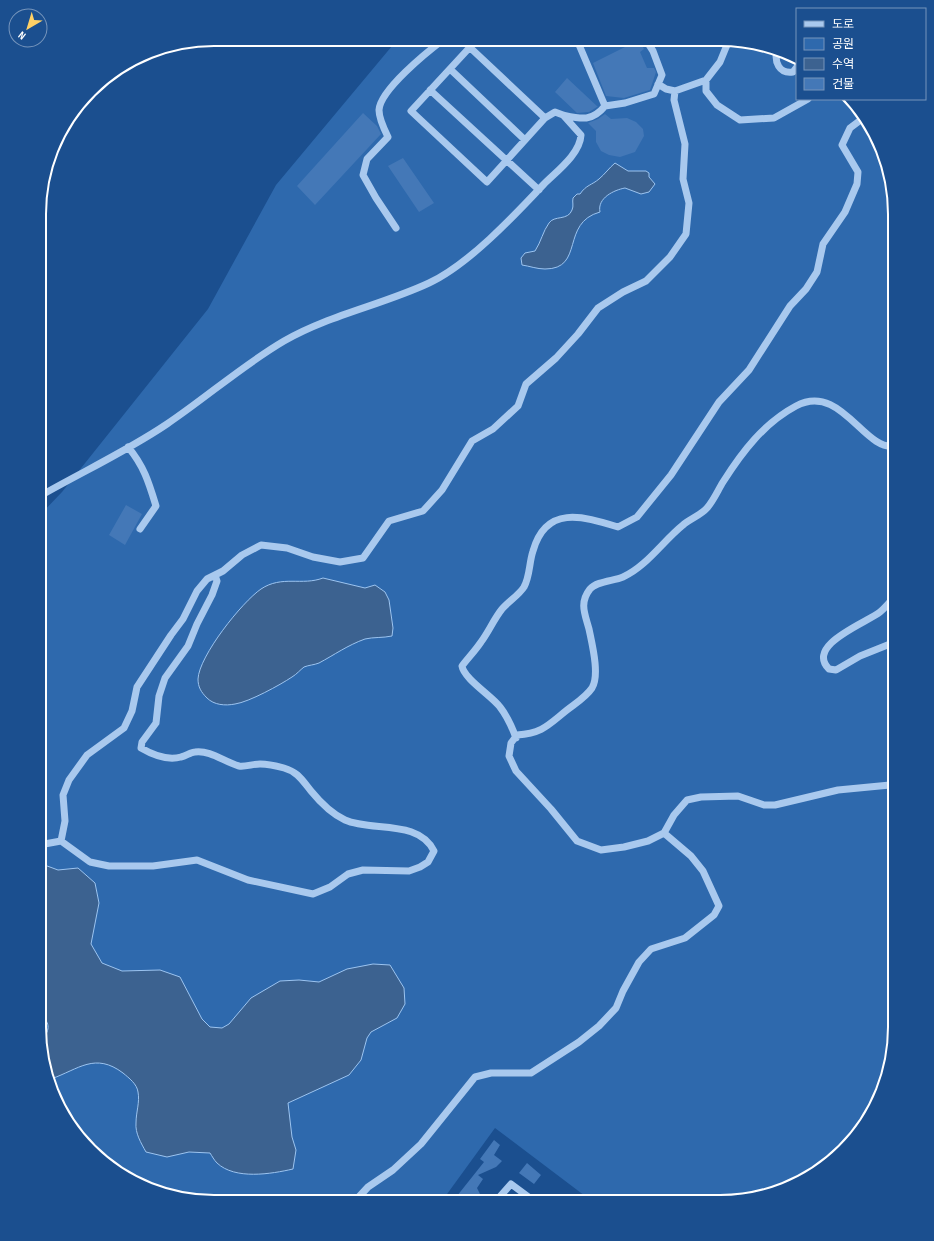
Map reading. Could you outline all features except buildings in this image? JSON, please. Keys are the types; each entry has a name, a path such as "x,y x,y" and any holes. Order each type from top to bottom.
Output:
{"street":[{"path":"396,228 376,198 364,175 367,159 388,137 383,126 379,109 390,87 435,46"},
{"path":"545,118 471,46 411,111 487,182 545,118 555,112 581,119 598,115 605,106 626,104 654,94 662,74 650,46"},
{"path":"580,46 605,106"},
{"path":"658,84 666,89 676,91 706,80 720,62 727,46"},
{"path":"775,55 780,69 786,73 793,72 796,68"},
{"path":"450,69 525,140"},
{"path":"706,80 706,91 717,105 740,120 774,118 806,100"},
{"path":"430,90 539,190"},
{"path":"61,842 65,821 63,795 69,780 87,755 124,728 132,711 136,687 171,635 184,619 197,591 206,579 223,571 242,555 262,545 287,548 313,557 340,562 363,558 389,521 423,511 442,490 472,441 492,429 518,406 526,384 556,358 578,334 598,308 623,292 646,281 670,257 686,234 689,203 683,179 685,144 674,100 676,91"},
{"path":"46,493 166,424 258,357 285,341 370,305 401,295 430,283 452,270 529,200 565,164 581,140 580,131 563,115"},
{"path":"516,738 511,725 500,706 467,676 462,666 481,642 502,610 524,588 529,573 533,551 544,529 553,520 565,516 602,522 618,527 637,517 672,475 719,402 749,370 790,306 806,289 818,272 823,244 845,212 857,184 858,172 842,145 850,128 860,121"},
{"path":"888,447 880,445 844,412 825,403 814,402 796,406 755,437 707,508 682,526 635,569 623,577 591,588 584,599 583,612 589,628 597,674 592,687 580,701 552,723 534,734 518,735 511,743 509,756 516,771 577,841 601,850 624,847 648,841 664,833 674,815 687,800 700,797 738,796 764,805 775,805 838,790 888,785"},
{"path":"128,447 140,461 156,506 140,529"},
{"path":"46,844 61,842 90,862 109,866 152,866 197,860 248,880 313,894 330,887 348,874 363,870 409,871 428,862 434,851 431,845 422,838 409,830 346,820 332,812 311,792 296,772 260,764 239,766 216,755 196,752 180,758 166,758 150,753 141,748 142,742 156,723 159,696 165,678 188,646 197,624 212,595 217,581 215,575"},
{"path":"888,603 880,612 840,635 827,649 823,656 825,665 829,669 836,670 860,656 888,645"},
{"path":"361,1195 368,1187 393,1170 421,1144 475,1077 491,1073 531,1073 578,1042 599,1026 616,1008 623,991 639,962 651,949 685,938 714,915 719,906 703,871 690,856 664,833"},
{"path":"501,1195 511,1184 525,1195"}],"green space":[{"path":"392,46 742,47 774,55 796,64 796,100 843,100 860,121 871,140 879,160 885,182 888,203 888,1038 885,1059 879,1081 871,1101 860,1120 839,1146 813,1167 794,1178 774,1186 752,1192 731,1195 584,1195 495,1128 446,1195 192,1194 160,1186 140,1178 121,1167 95,1146 74,1120 63,1101 55,1081 49,1059 46,1038 46,509 62,492 208,309 276,185"}],"water":[{"path":"615,163 628,171 646,171 649,173 649,177 655,184 649,192 641,194 625,188 607,196 601,203 600,212 588,218 580,226 565,262 557,267 542,269 522,265 521,258 525,253 535,251 549,223 554,219 567,216 573,208 573,198 599,179"},
{"path":"323,578 365,588 375,585 385,592 389,600 393,628 392,636 368,638 359,641 319,663 304,667 294,676 280,684 241,703 224,705 213,702 207,698 199,687 198,679 200,669 213,644 243,605 261,589 277,582 307,581"},
{"path":"46,866 58,870 78,868 95,883 99,903 91,944 102,963 122,971 160,970 180,977 202,1019 210,1027 222,1028 229,1024 251,998 280,981 299,980 319,982 347,969 373,964 390,965 404,988 405,1004 397,1018 371,1032 367,1038 361,1060 349,1075 288,1103 292,1137 296,1150 293,1169 264,1174 243,1174 233,1172 217,1163 210,1153 189,1152 167,1157 146,1152 136,1130 139,1100 136,1086 123,1073 113,1067 95,1063 87,1064 54,1078 47,1049"}]}
